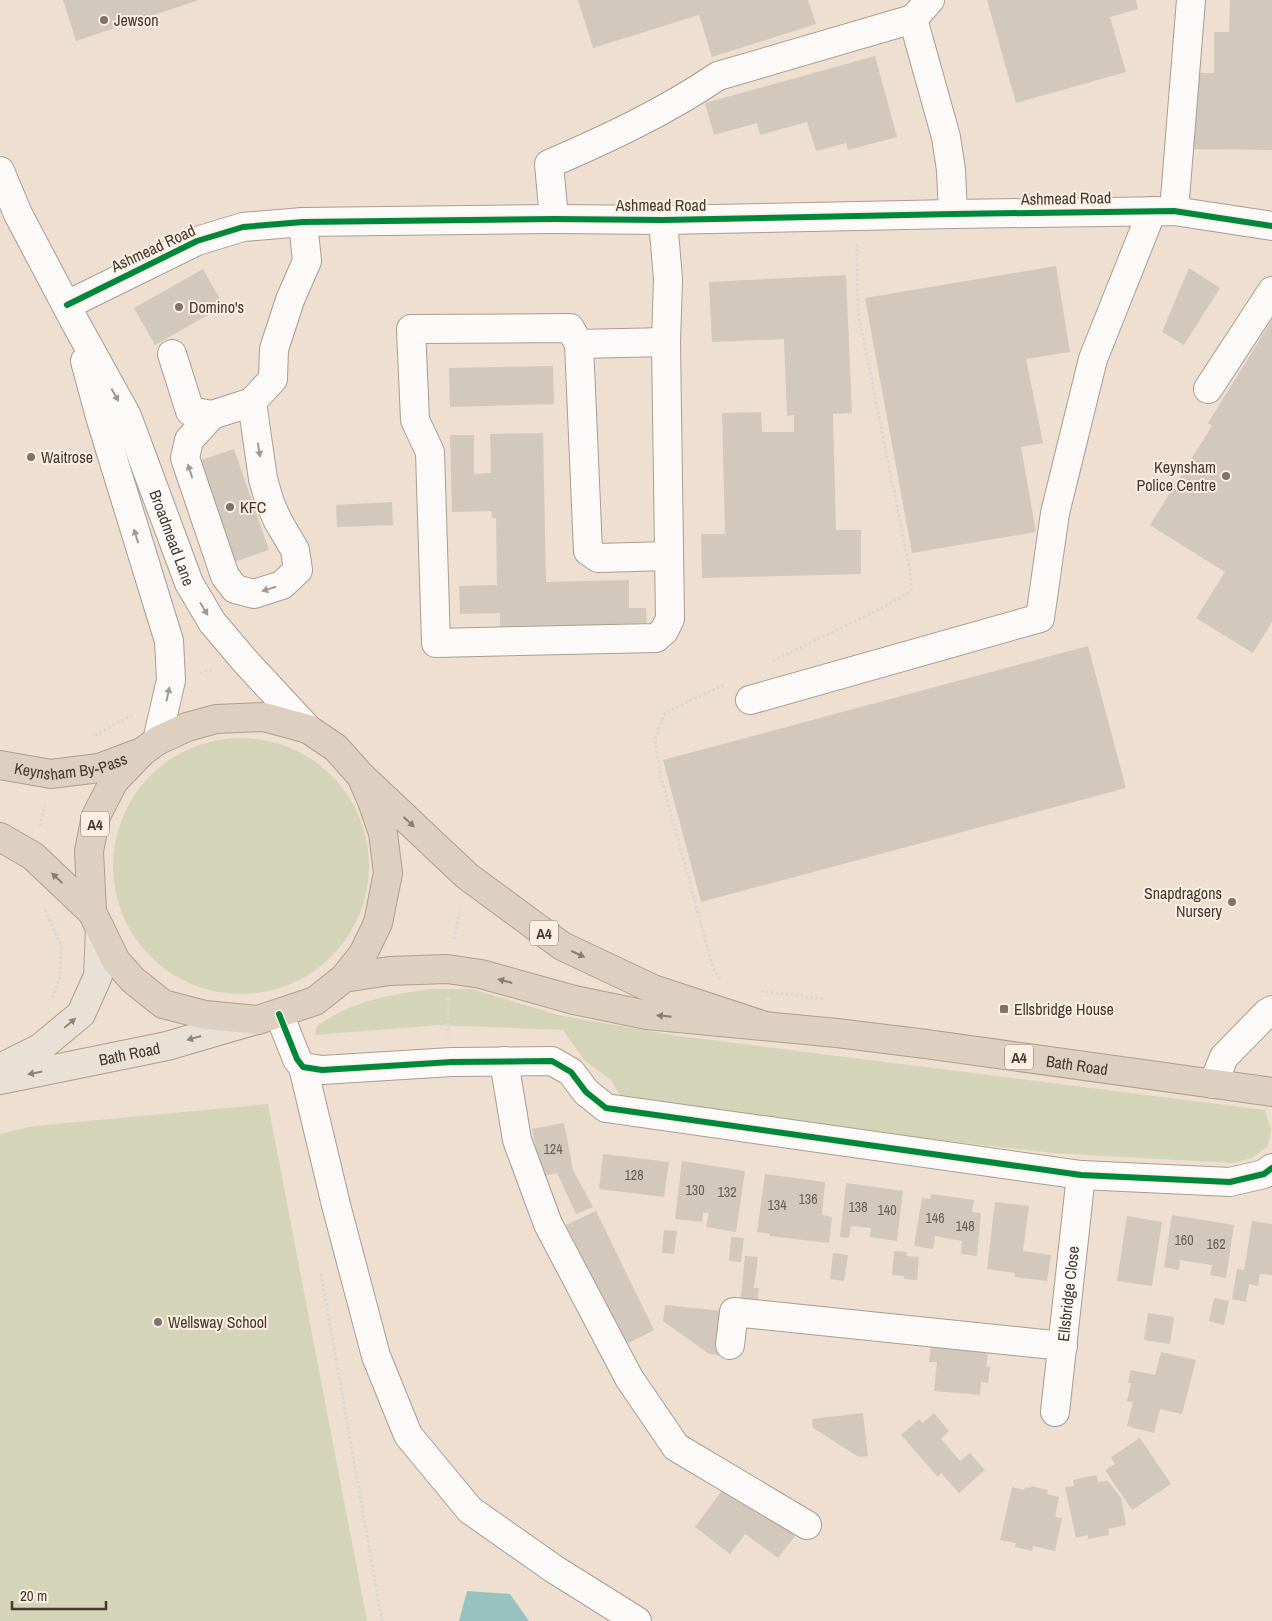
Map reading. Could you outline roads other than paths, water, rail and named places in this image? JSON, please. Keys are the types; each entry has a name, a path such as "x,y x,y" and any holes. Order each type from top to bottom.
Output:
{"highway":[{"name":"A4","path":"96,920 89,852 96,816 114,781 150,747 187,728 216,719 264,717 308,730 336,748 361,776 467,876 562,946 653,989 764,1026"},
{"name":"Keynsham By-Pass","path":"0,765 51,774 99,768 150,747"},
{"name":"A4","path":"0,837 33,856 96,920 116,961 133,980 163,1004 205,1015 268,1017 315,1001 344,978 363,954 378,923 388,873 383,833 361,776"},
{"name":"A4","path":"344,978 389,971 447,970 481,974 574,1000 647,1015 764,1026"},
{"name":"Bath Road","path":"764,1026 936,1045 1272,1092"}],"main road":[{"path":"0,1068 40,1048 81,1014 98,976 96,920"},
{"name":"Bath Road","path":"0,1080 167,1046 268,1017"}],"street":[{"path":"750,700 1040,618 1055,513 1093,359 1163,211 1177,158 1191,0"},
{"path":"554,219 549,164 610,138 691,94 718,76 921,10 946,137 951,170 953,214"},
{"name":"Broadmead Lane","path":"0,171 6,220 71,313 127,416 189,583 212,622 308,730"},
{"name":"Ashmead Road","path":"71,313 197,241 243,227 303,222 554,219 663,220 1163,211 1272,226"},
{"path":"663,220 668,279 666,342 670,619 664,631 656,638 436,643 430,452 415,420 412,330 570,328 579,344 588,551 598,558 669,556"},
{"path":"172,354 190,411 212,415 252,402 273,379 274,349 290,300 308,261 303,222"},
{"path":"1208,389 1272,291"},
{"name":"Broadmead Lane","path":"71,313 101,420 169,641 170,680 150,747"},
{"path":"579,344 666,342"},
{"path":"212,415 189,440 186,458 225,576 235,589 254,594 282,585 298,570 295,550 278,521 263,479 252,402"},
{"path":"1213,1084 1224,1057 1272,1010"},
{"path":"268,1017 303,1066 336,1205 376,1356 408,1436 470,1510 554,1569 637,1621"},
{"path":"303,1066 322,1070 504,1060 552,1061 571,1072 586,1092 606,1108 1081,1175 1230,1182 1264,1174 1272,1168"},
{"path":"504,1060 518,1140 548,1224 629,1378 676,1447 807,1525"},
{"name":"Ellsbridge Close","path":"1056,1412 1081,1175"},
{"path":"730,1345 734,1312 1063,1346"}],"water":[{"path":"467,1591 510,1594 529,1621 459,1621"}],"place":[{"name":"Jewson","path":"104,20"},
{"name":"Domino's","path":"179,307"},
{"name":"Waitrose","path":"31,457"},
{"name":"Keynsham Police Centre","path":"1226,476"},
{"name":"KFC","path":"230,507"},
{"name":"Snapdragons Nursery","path":"1232,902"},
{"name":"Ellsbridge House","path":"1004,1009"},
{"name":"Wellsway School","path":"158,1322"}]}
